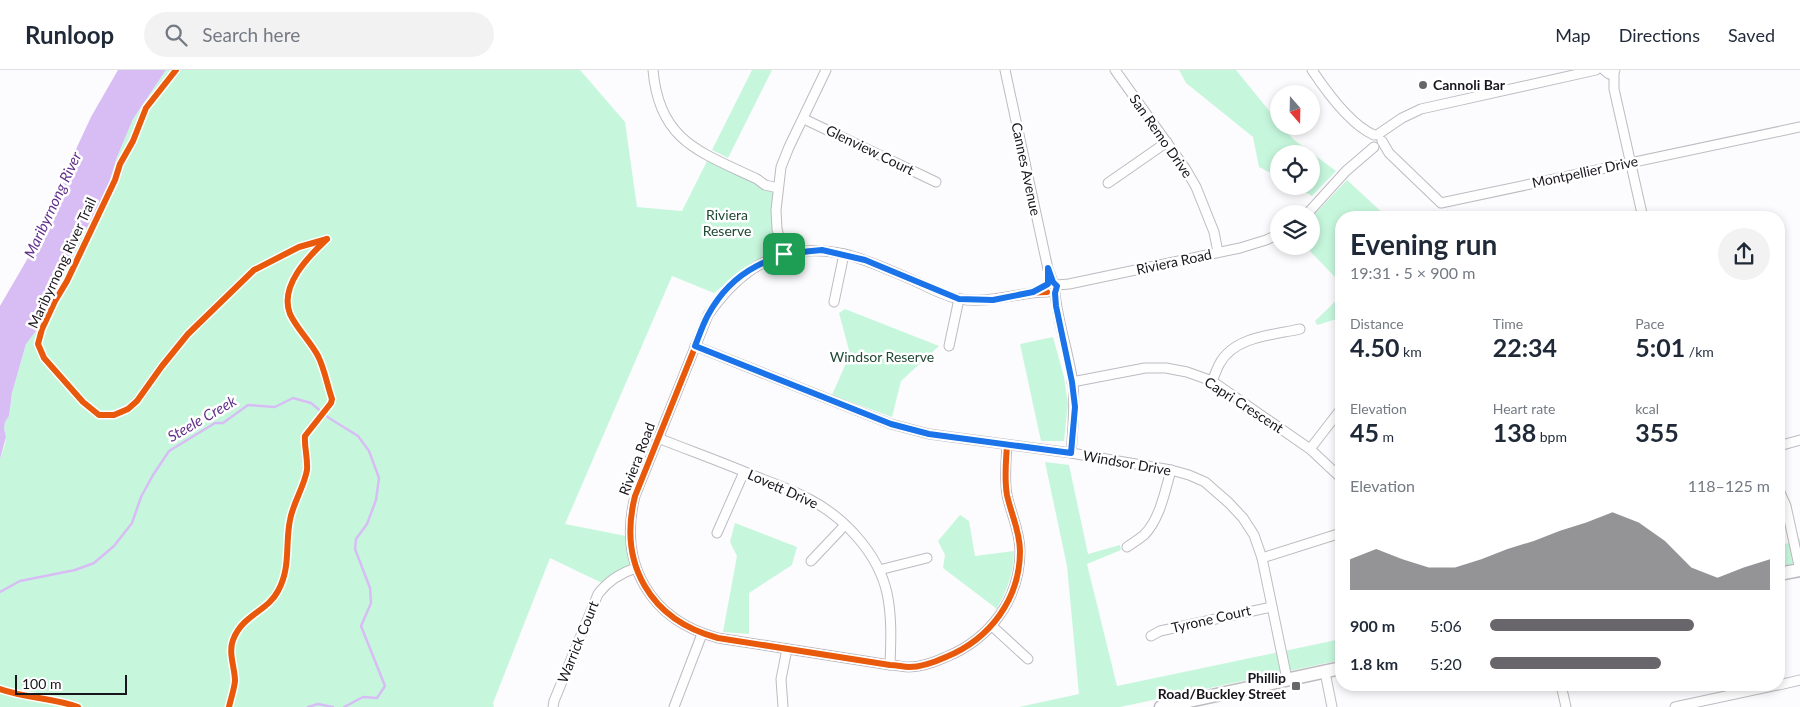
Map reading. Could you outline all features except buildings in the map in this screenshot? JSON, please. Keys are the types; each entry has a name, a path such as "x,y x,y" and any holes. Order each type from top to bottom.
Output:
{"main road":[{"path":"1785,573 1800,570"},
{"path":"1161,707 1335,670"}],"street":[{"path":"653,70 655,91 661,111 671,127 685,141 703,153 757,179 765,185 779,185"},
{"path":"784,254 777,229 776,210 781,168 826,70"},
{"name":"Cannes Avenue","path":"1005,70 1072,382 1075,407 1071,453"},
{"name":"San Remo Drive","path":"1115,70 1185,168 1196,187 1214,232 1220,240 1221,252"},
{"name":"Montpellier Drive","path":"1312,70 1326,92 1441,203 1800,127"},
{"path":"1315,205 1364,153 1402,118 1421,109 1594,71 1609,72 1632,162 1642,211"},
{"name":"Glenview Court","path":"804,119 936,182"},
{"path":"1108,183 1167,142"},
{"name":"Riviera Road","path":"1008,445 1005,476 1007,496 1019,537 1020,552 1018,574 1012,592 1004,610 992,626 975,642 933,663 910,667 890,665 702,634 685,626 661,607 650,594 636,568 630,540 631,511 635,496 708,315 720,297 736,280 754,267 784,254 822,250 865,260 959,299 993,300 1253,245 1270,238"},
{"path":"834,302 844,254"},
{"path":"949,346 959,299"},
{"path":"1212,381 1221,361 1238,345 1256,338 1300,329"},
{"name":"Windsor Drive","path":"695,346 891,424 929,434 1071,453 1171,470 1205,482 1230,503 1254,535 1262,558 1287,679"},
{"name":"Capri Crescent","path":"1072,382 1145,368 1166,368 1187,372 1212,381 1310,449 1335,472"},
{"path":"1310,449 1335,417"},
{"name":"Lovett Drive","path":"658,438 808,498 837,517 867,551 879,570 886,591 890,614 890,665"},
{"path":"1785,444 1800,440"},
{"path":"1128,547 1144,534 1154,521 1171,470"},
{"path":"718,533 744,472"},
{"path":"1785,504 1800,570"},
{"path":"811,561 845,525"},
{"path":"1262,558 1335,535"},
{"path":"879,570 927,558"},
{"name":"Warrick Court","path":"554,707 554,701 598,594 606,584 621,574 636,568"},
{"name":"Tyrone Court","path":"1152,636 1160,631 1272,606"},
{"path":"992,626 1028,659"},
{"path":"674,707 702,634"},
{"path":"783,707 781,679 787,649"},
{"path":"1325,672 1332,707"},
{"path":"1785,683 1800,680"},
{"path":"1562,691 1566,707"},
{"path":"1675,707 1750,691"}],"green space":[{"name":"Riviera Reserve","path":"166,70 580,70 625,122 637,207 682,211 707,161 773,190 774,229 779,251 747,266 714,293 672,276 565,524 626,536 631,563 602,583 550,558 493,703 494,707 0,707 0,459 5,444 4,428 9,416 12,393 26,344 36,331 43,313 59,288 63,267 107,190 117,157 133,119"},
{"path":"752,70 772,70 728,158 712,150"},
{"path":"1179,70 1236,70 1270,112 1270,135 1290,135 1301,145 1270,145 1270,172 1259,167 1253,137 1186,83"},
{"path":"1320,159 1336,171 1320,188"},
{"path":"1347,180 1381,211 1335,211 1335,277 1314,255 1320,255 1320,208"},
{"path":"1335,302 1335,320 1317,325 1315,321"},
{"name":"Windsor Reserve","path":"845,309 939,346 901,381 892,417 832,395 850,354 839,313"},
{"path":"1053,337 1064,377 1068,404 1064,441 1041,441 1020,344"},
{"path":"1045,462 1069,465 1088,554 1120,545 1121,550 1087,564 1117,686 1335,640 1335,661 1120,707 1019,707 1079,694 1067,566"},
{"path":"960,515 969,521 975,556 1014,551 1009,581 997,609 943,568 945,555 938,541"},
{"path":"735,523 797,547 792,565 749,593 749,634 723,632 737,556 730,542"},
{"path":"1800,539 1800,562 1785,566 1785,544"}],"water":[{"name":"Maribyrnong River","path":"118,70 166,70 133,119 117,157 107,190 63,267 59,288 43,313 36,331 26,344 12,393 9,416 5,422 6,437 0,459 0,306 32,251 91,117"}],"waterway":[{"name":"Steele Creek","path":"0,592 20,581 75,570 94,563 114,546 132,523 141,497 169,451 215,423 223,423 248,405 275,407 293,398 311,403 329,418 358,436 369,451 379,478 376,500 367,524 356,539 355,549 370,588 371,603 361,626 385,686 377,698 363,697 344,707"},
{"name":"Steele Creek","path":"308,707 318,704 333,707"}],"cycle path":[{"name":"Maribyrnong River Trail","path":"176,70 146,108 133,141 120,164 115,180 42,329 38,344 44,358 83,402 99,415 114,415 128,409 137,401 188,334 254,270 299,247 327,239"},
{"path":"229,707 235,681 231,655 233,640 243,624 268,604 282,582 285,574 290,520 307,470 305,436 331,403 332,399 318,356 290,314 288,303 288,293 297,273 327,239"},
{"path":"1007,445 1006,489 1020,544 1019,569 1015,585 1000,615 976,640 962,649 928,664 909,667 890,665 718,638 694,630 674,618 657,603 645,586 636,566 631,544 631,521 635,496 708,315 735,283 750,271 766,261 783,255 802,251 822,251 844,254 876,264 954,298 982,300 1047,292"},
{"path":"0,689 78,707"}],"place":[{"name":"Cannoli Bar","path":"1423,85"},
{"name":"Phillip Road/Buckley Street","path":"1296,686"}],"route":[{"path":"822,250 844,254 865,260 959,299 993,300 1033,292 1048,284 1048,268 1053,282 1058,289 1055,293 1056,306 1072,382 1075,407 1071,453 929,434 891,424 695,346 708,315 720,297 736,280 754,267 784,254 822,250"}]}
